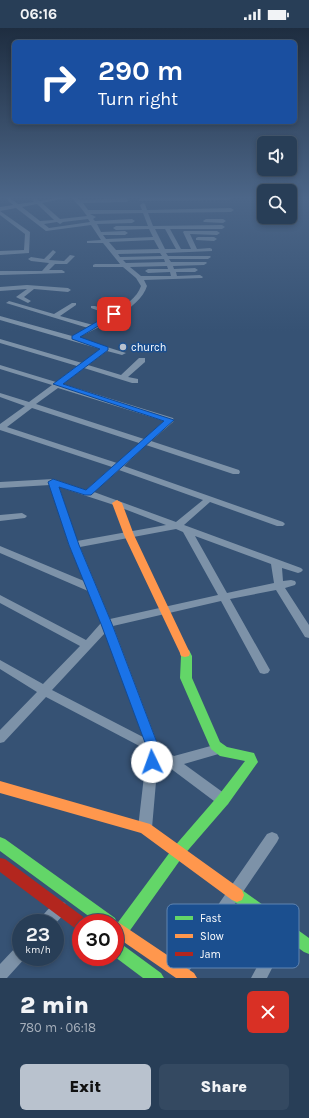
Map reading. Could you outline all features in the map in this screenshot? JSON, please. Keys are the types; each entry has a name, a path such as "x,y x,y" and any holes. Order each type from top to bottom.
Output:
{"street":[{"path":"0,253 27,252 28,242"},
{"path":"74,338 114,314 138,297 143,291 144,285 139,278 124,265 116,252 105,242"},
{"path":"134,246 136,242"},
{"path":"158,242 170,264 175,278"},
{"path":"175,242 180,250"},
{"path":"116,252 195,250 209,247 192,244"},
{"path":"192,244 195,250"},
{"path":"45,261 53,252"},
{"path":"31,259 65,263 72,256"},
{"path":"119,258 208,257"},
{"path":"45,271 53,262"},
{"path":"95,266 204,264"},
{"path":"132,271 195,270"},
{"path":"0,273 45,271 62,272"},
{"path":"20,288 23,272"},
{"path":"139,278 200,278"},
{"path":"28,301 19,297 32,288"},
{"path":"0,289 32,288 68,290"},
{"path":"9,303 93,327"},
{"path":"55,316 74,304"},
{"path":"93,307 114,314"},
{"path":"0,318 122,353"},
{"path":"0,341 135,381"},
{"path":"0,427 106,348"},
{"path":"122,377 142,360"},
{"path":"0,367 170,420 143,442 88,493"},
{"path":"0,395 236,472"},
{"path":"0,427 117,466 280,524"},
{"path":"53,482 74,545 107,624 153,748 144,828"},
{"path":"0,485 53,482 117,503 298,570"},
{"path":"74,545 177,526 209,499"},
{"path":"117,503 129,535 187,656 186,678 215,746 218,749"},
{"path":"0,518 22,516"},
{"path":"187,530 264,670"},
{"path":"0,549 91,588"},
{"path":"276,562 279,586 309,634"},
{"path":"1,735 107,624 164,610 291,583"},
{"path":"4,602 87,646"},
{"path":"0,664 44,691 153,748 223,800"},
{"path":"124,921 178,852 223,800 252,762 250,757 218,749 172,762"},
{"path":"0,787 144,828 249,904"},
{"path":"227,904 272,838"},
{"path":"1,844 98,914"},
{"path":"0,864 72,917"},
{"path":"54,914 60,908"},
{"path":"124,933 167,963"},
{"path":"299,939 309,947"},
{"path":"124,955 156,978"},
{"path":"0,975 12,962"},
{"path":"175,968 185,975"},
{"path":"259,978 264,968"}],"traffic: fast":[{"path":"124,927 178,852 223,800 252,762 250,757 224,752 215,745 186,678 187,656 185,653"},
{"path":"0,843 98,914"},
{"path":"237,895 249,904"},
{"path":"299,940 309,947"},
{"path":"124,955 156,978"}],"traffic: slow":[{"path":"117,503 129,535 185,653"},
{"path":"0,787 145,828 237,895"},
{"path":"124,933 167,963"},
{"path":"174,968 189,978"}],"traffic: jam":[{"path":"0,864 72,917"}],"place":[{"name":"church","path":"123,347"}],"route":[{"path":"114,314 74,338 106,348 57,384 170,420 143,442 88,493 53,482 74,545 107,624 153,748 152,762"}]}
